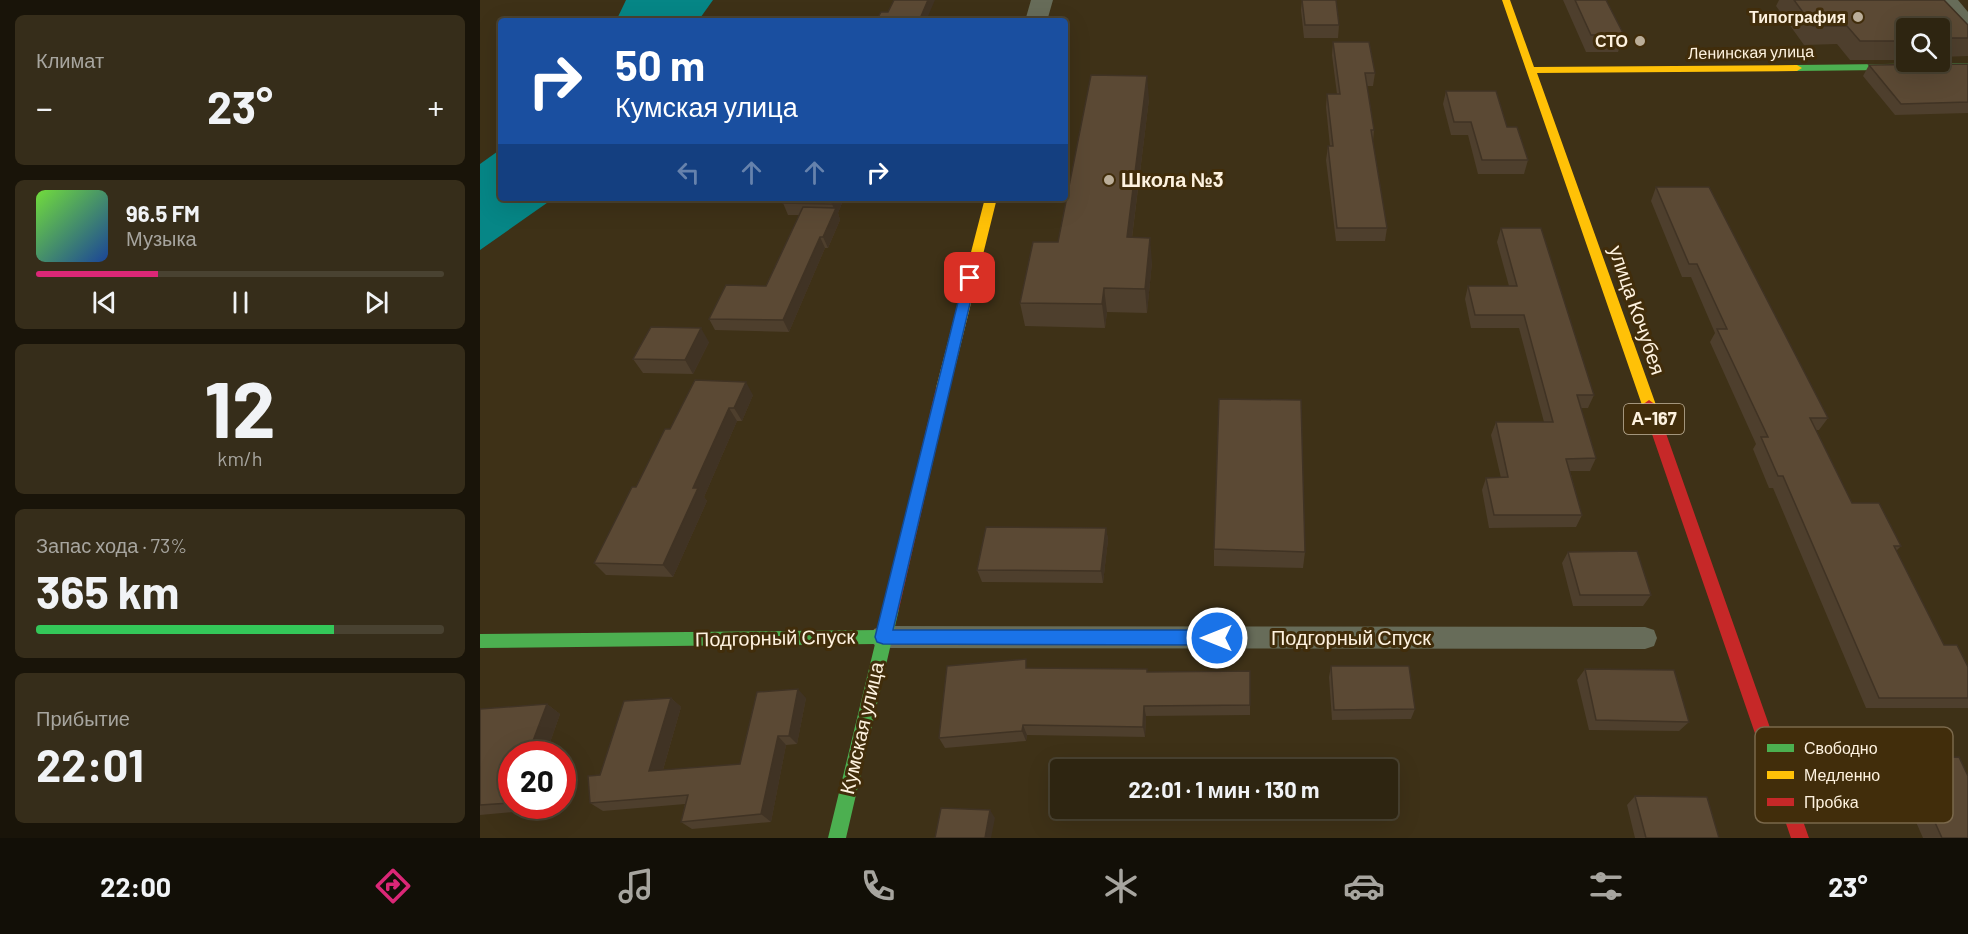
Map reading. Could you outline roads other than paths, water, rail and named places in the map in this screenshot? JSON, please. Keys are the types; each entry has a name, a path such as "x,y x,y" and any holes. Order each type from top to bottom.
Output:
{"street":[{"path":"1037,18 1042,0"},
{"name":"улица Кочубея","path":"1506,0 1533,70 1761,727"},
{"path":"1946,0 1968,25"},
{"name":"Ленинская улица","path":"1533,70 1968,66"},
{"name":"Кумская улица","path":"837,838 883,637 990,201"},
{"name":"Подгорный Спуск","path":"480,641 883,637"},
{"name":"улица Кочубея","path":"1795,823 1800,838"}],"lane":[{"name":"Подгорный Спуск","path":"883,637 1646,638"}],"water":[{"path":"626,0 713,0 700,18 617,18"},
{"path":"498,151 498,201 550,201 480,250 480,164"}],"place":[{"name":"Типография","path":"1858,17"},
{"name":"СТО","path":"1640,41"},
{"name":"Школа №3","path":"1109,180"}]}
